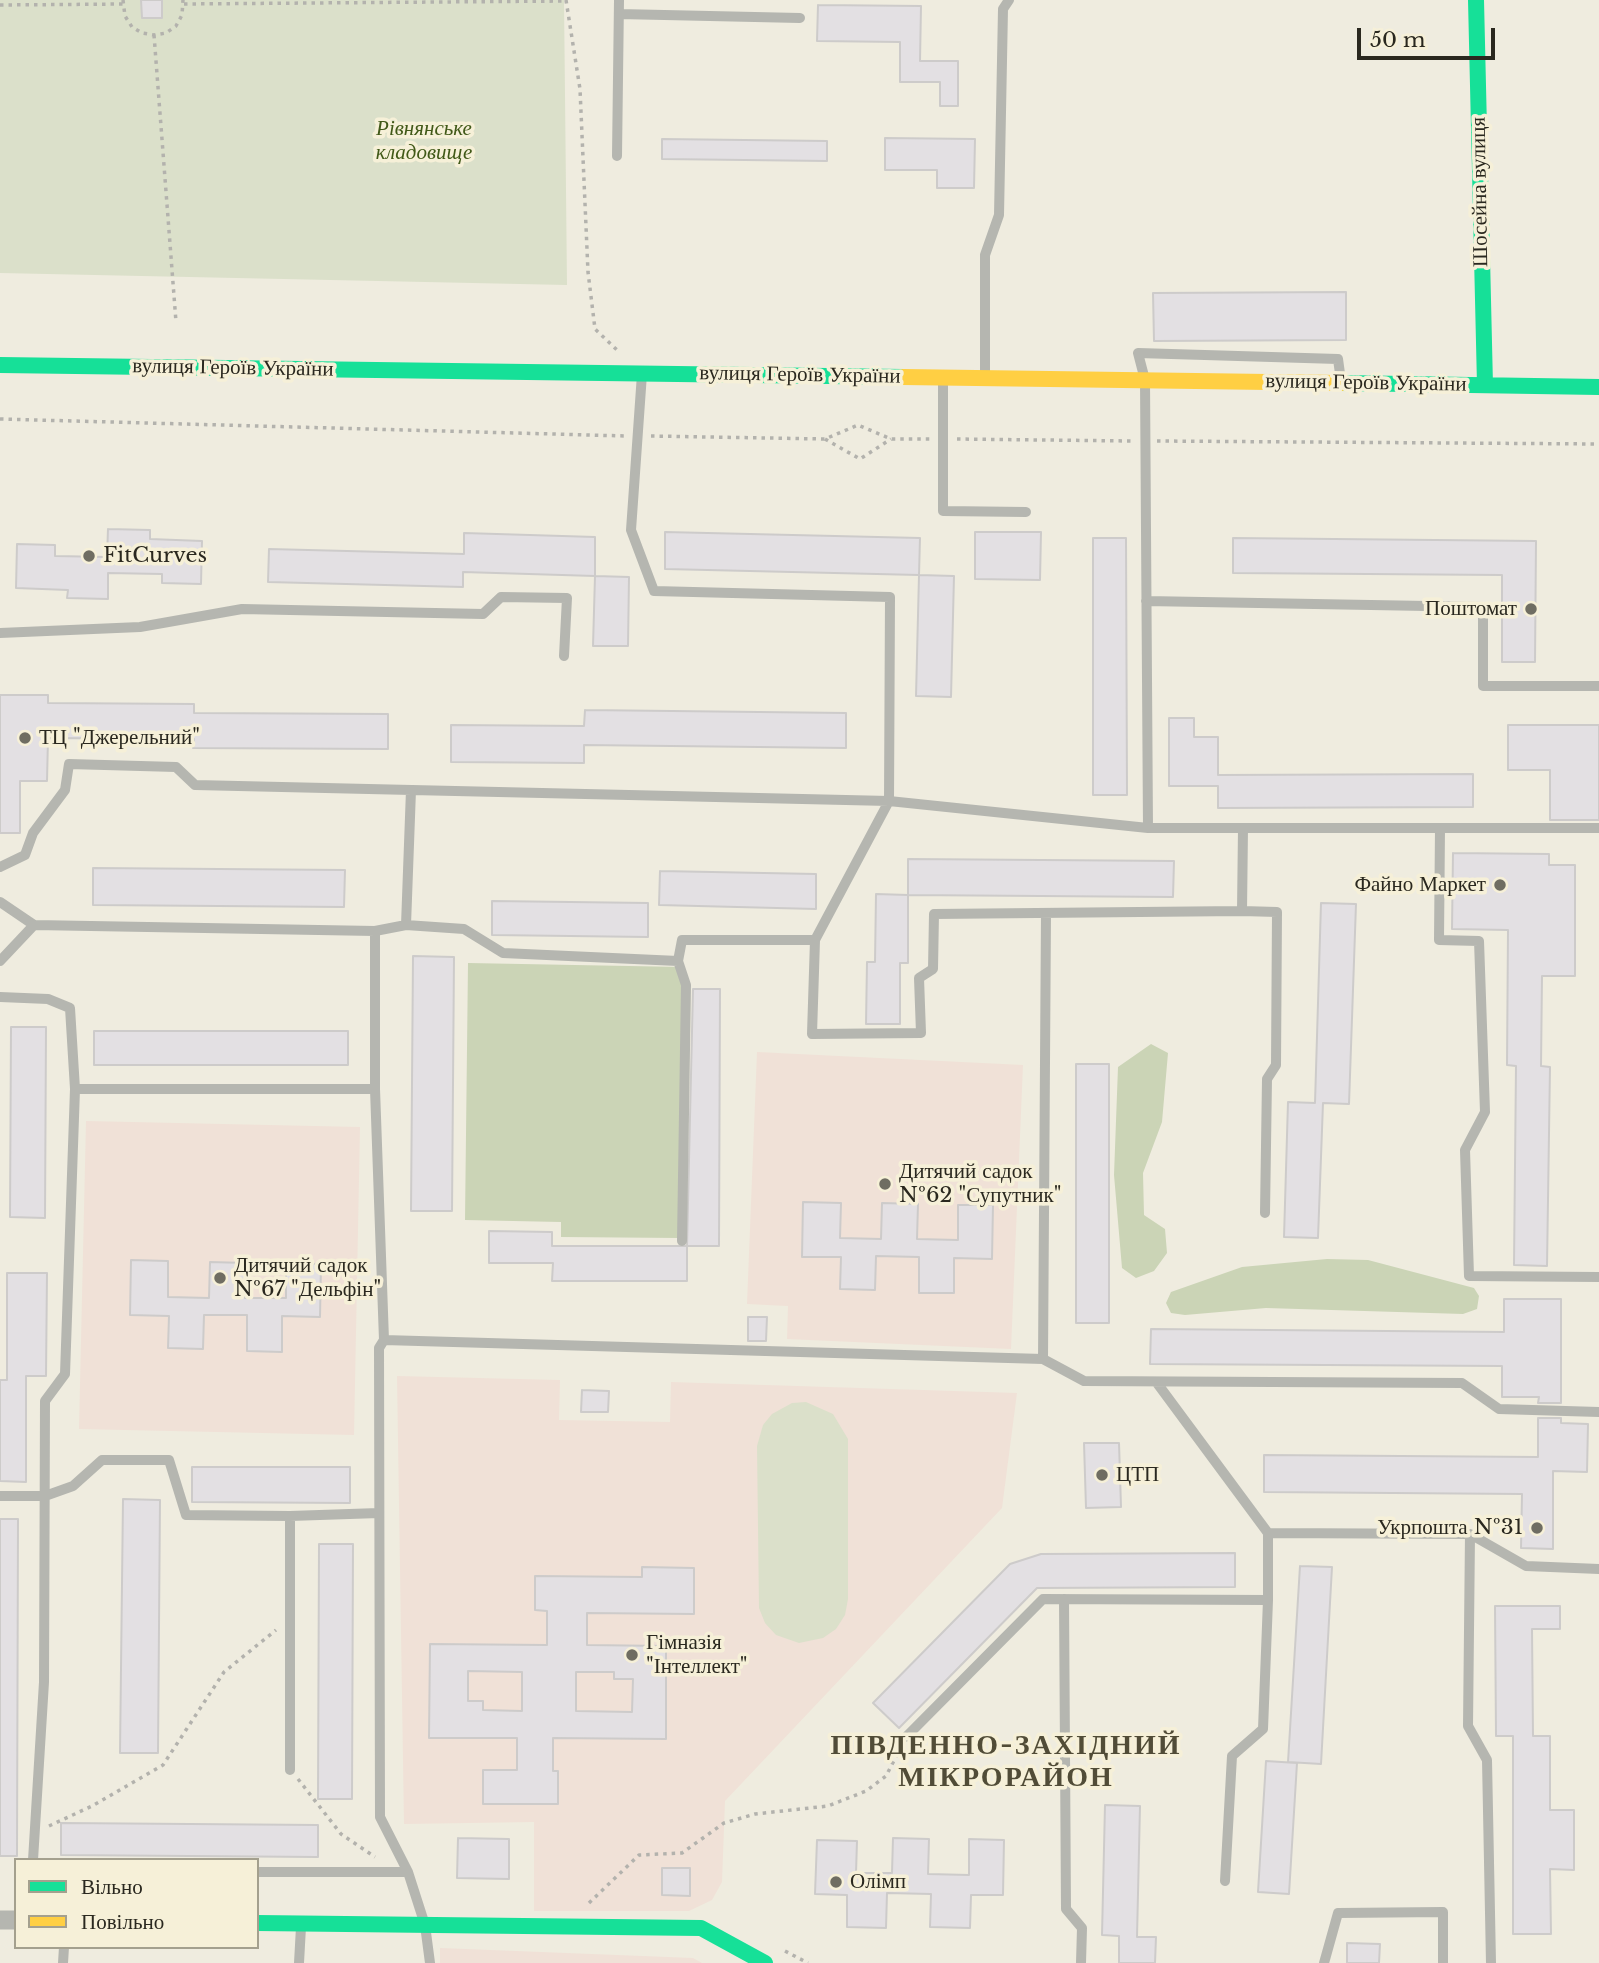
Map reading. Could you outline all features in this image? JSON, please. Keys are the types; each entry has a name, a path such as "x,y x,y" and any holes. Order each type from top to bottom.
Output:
{"main road":[{"name":"Шосейна вулиця","path":"1476,0 1485,385"},
{"name":"вулиця Героїв України","path":"0,365 1599,387"},
{"path":"259,1923 701,1928 765,1963"}],"lane":[{"path":"617,156 619,0"},
{"path":"985,378 985,255 999,215 1003,9 1009,0"},
{"path":"619,13 800,18"},
{"path":"1148,828 1144,380 1138,353 1338,359 1341,382"},
{"path":"642,373 640,436 631,530 654,592 890,597 889,800 815,940 812,1034 921,1033 919,978 933,969 934,914 1277,912 1276,1065 1267,1079 1265,1213"},
{"path":"943,377 943,512 1026,512"},
{"path":"0,632 140,627 242,609 483,614 501,597 567,598 564,656"},
{"path":"1146,601 1483,607 1483,686 1599,686"},
{"path":"0,867 25,855 33,833 65,790 69,764 176,767 195,785 889,800 1148,828 1599,828"},
{"path":"406,925 411,790"},
{"path":"1242,911 1243,828"},
{"path":"1440,828 1439,940 1479,941 1485,1112 1465,1150 1469,1276 1599,1277"},
{"path":"0,902 34,925 375,931 406,925 464,929 503,953 678,961"},
{"path":"1043,1359 1046,913"},
{"path":"0,961 34,925"},
{"path":"375,931 375,1089 384,1340 379,1348 380,1817 425,1925 430,1963"},
{"path":"682,1241 686,985 678,961 682,940 815,940"},
{"path":"0,997 48,999 70,1008 75,1089 65,1374 45,1401 44,1682 33,1858"},
{"path":"75,1089 375,1089"},
{"path":"384,1340 1043,1359 1084,1381 1462,1383 1499,1409 1599,1412"},
{"path":"1157,1383 1268,1533 1263,1729 1232,1756 1225,1881"},
{"path":"0,1496 45,1496 73,1486 102,1460 169,1461 186,1515 379,1513"},
{"path":"290,1516 290,1770"},
{"path":"1268,1533 1470,1534 1526,1566 1599,1569"},
{"path":"1470,1534 1468,1726 1487,1760 1491,1963"},
{"path":"906,1737 1043,1599 1268,1600"},
{"path":"1064,1599 1066,1909 1082,1928 1082,1963"},
{"path":"259,1872 403,1872"},
{"path":"1324,1963 1338,1913 1443,1912 1443,1963"},
{"path":"299,1963 301,1923"}],"path":[{"path":"0,5 123,2 125,16 132,27 154,35 166,33 176,26 184,2 566,1 580,89 588,272 595,329 642,373"},
{"path":"154,35 176,322"},
{"path":"0,419 825,439 858,425 891,439 1599,444"},
{"path":"825,439 860,458 891,439"},
{"path":"34,1833 92,1806 163,1765 224,1672 290,1618"},
{"path":"581,1911 639,1855 682,1853 724,1823 755,1814 828,1806 866,1791 886,1776 906,1737"},
{"path":"290,1770 341,1834 403,1872"}],"shaded area":[{"name":"Дитячий садок №62 \"Супутник\"","path":"757,1052 1023,1065 1011,1349 787,1339 788,1306 747,1304"},
{"name":"Дитячий садок №67 \"Дельфін\"","path":"86,1121 360,1127 354,1435 79,1429"},
{"name":"Гімназія \"Інтеллект\"","path":"397,1376 560,1380 559,1420 670,1422 671,1382 1017,1393 1002,1508 725,1801 722,1882 712,1900 689,1911 534,1911 534,1822 404,1824"},
{"path":"440,1948 693,1958 702,1963 440,1963"}],"green space":[{"name":"Рівнянське кладовище","path":"0,0 564,0 567,285 0,273"},
{"path":"468,963 682,967 679,1238 561,1237 561,1222 465,1220"},
{"path":"1151,1044 1168,1053 1162,1122 1143,1173 1144,1215 1165,1229 1167,1253 1154,1271 1136,1278 1122,1268 1114,1175 1118,1067"},
{"path":"1327,1259 1368,1260 1474,1288 1479,1296 1477,1309 1463,1314 1266,1308 1185,1315 1171,1313 1166,1303 1171,1292 1242,1267"},
{"path":"806,1402 833,1414 848,1439 848,1599 845,1615 836,1629 823,1638 799,1643 776,1635 765,1623 759,1608 757,1446 763,1425 772,1414 792,1403"}],"building":[{"path":"141,0 162,0 162,18 142,18"},
{"path":"818,5 921,6 920,61 958,61 958,106 940,106 940,82 900,82 900,42 817,41"},
{"path":"885,138 975,139 974,188 937,188 937,170 885,170"},
{"path":"662,139 827,141 827,161 662,159"},
{"path":"1346,292 1346,340 1154,341 1153,293"},
{"path":"108,529 150,530 150,539 202,541 201,584 162,583 162,574 108,573 108,599 67,598 68,590 16,588 17,544 55,545 55,556 107,557"},
{"path":"665,532 920,538 919,575 665,569"},
{"path":"975,532 1041,532 1040,580 975,579"},
{"path":"464,533 595,537 595,576 463,572 463,587 268,582 269,549 464,554"},
{"path":"1093,538 1126,538 1127,795 1093,795"},
{"path":"1233,538 1536,541 1535,662 1502,662 1502,575 1233,573"},
{"path":"919,575 954,576 951,697 916,696"},
{"path":"595,576 629,577 628,646 593,646"},
{"path":"0,695 48,695 48,703 194,704 194,713 388,714 388,749 193,748 194,739 48,738 47,781 20,781 20,833 0,833"},
{"path":"585,710 846,713 846,748 584,745 584,763 451,762 451,725 584,726"},
{"path":"1169,718 1194,718 1194,737 1218,737 1218,775 1473,774 1473,807 1218,808 1218,786 1169,786"},
{"path":"1508,725 1599,725 1599,820 1550,820 1550,770 1508,770"},
{"path":"1453,853 1549,854 1549,865 1575,865 1575,976 1542,976 1541,1066 1550,1067 1547,1266 1514,1265 1516,1066 1507,1065 1508,930 1452,929"},
{"path":"908,859 1174,861 1173,897 908,895"},
{"path":"93,868 345,870 344,907 93,905"},
{"path":"660,871 816,874 816,909 659,905"},
{"path":"876,894 908,895 908,963 900,963 900,1024 866,1024 867,962 875,962"},
{"path":"492,901 648,903 648,937 492,935"},
{"path":"1321,903 1356,904 1349,1104 1323,1103 1318,1238 1284,1237 1288,1102 1315,1103"},
{"path":"413,956 454,957 452,1211 411,1211"},
{"path":"693,989 720,989 719,1246 687,1246"},
{"path":"11,1027 46,1027 45,1218 10,1217"},
{"path":"94,1031 348,1031 348,1065 94,1065"},
{"path":"1076,1064 1109,1064 1109,1323 1076,1323"},
{"path":"803,1202 841,1203 840,1238 881,1239 882,1203 918,1204 917,1239 958,1240 958,1205 993,1205 992,1259 954,1258 954,1293 919,1293 919,1257 876,1256 875,1290 840,1289 841,1257 802,1257"},
{"path":"489,1231 552,1232 552,1246 687,1246 687,1281 552,1281 553,1263 489,1263"},
{"path":"131,1260 168,1261 168,1297 209,1298 210,1262 246,1263 245,1298 286,1298 286,1263 321,1264 320,1317 282,1316 282,1352 247,1351 247,1315 204,1315 203,1349 168,1348 169,1316 130,1315"},
{"path":"7,1273 47,1273 46,1376 26,1376 26,1482 0,1481 0,1380 7,1380"},
{"path":"1504,1299 1561,1299 1561,1403 1538,1403 1539,1397 1502,1397 1502,1366 1150,1364 1151,1329 1504,1332"},
{"path":"748,1317 767,1317 766,1341 748,1341"},
{"path":"582,1390 609,1391 608,1412 581,1412"},
{"path":"1538,1418 1561,1418 1561,1423 1588,1424 1587,1472 1553,1471 1553,1549 1521,1548 1522,1494 1264,1492 1264,1455 1538,1457"},
{"name":"ЦТП","path":"1084,1443 1119,1443 1121,1507 1086,1508"},
{"path":"192,1467 350,1467 350,1503 192,1502"},
{"path":"123,1499 160,1500 158,1753 120,1753"},
{"path":"0,1519 18,1519 17,1856 0,1856"},
{"path":"319,1544 353,1544 352,1799 318,1799"},
{"path":"1235,1553 1235,1587 1037,1588 899,1728 873,1703 1010,1564 1041,1554"},
{"path":"1300,1566 1332,1567 1321,1764 1288,1762"},
{"path":"642,1567 694,1568 694,1614 587,1613 587,1645 666,1646 666,1739 553,1738 553,1771 558,1771 558,1804 483,1804 483,1770 517,1770 517,1738 429,1738 430,1644 547,1645 547,1611 535,1610 535,1576 642,1577","holes":["468,1671 522,1672 522,1711 483,1710 483,1701 468,1701","576,1672 614,1672 614,1679 633,1679 632,1712 576,1711"]},
{"path":"1495,1606 1560,1606 1560,1629 1532,1629 1533,1736 1550,1736 1550,1810 1574,1810 1574,1870 1550,1869 1551,1934 1513,1934 1513,1736 1496,1736"},
{"path":"1266,1761 1297,1763 1289,1894 1258,1892"},
{"path":"1105,1805 1140,1806 1137,1937 1156,1937 1155,1963 1119,1963 1119,1936 1102,1935"},
{"path":"61,1823 318,1825 318,1857 61,1855"},
{"path":"458,1838 509,1839 509,1879 457,1878"},
{"path":"893,1838 929,1839 928,1874 969,1875 969,1839 1004,1840 1003,1895 971,1895 970,1928 930,1927 931,1894 887,1893 886,1928 847,1927 847,1895 815,1894 817,1840 857,1841 856,1873 892,1873"},
{"path":"662,1868 690,1868 690,1896 662,1895"},
{"path":"1347,1943 1380,1944 1379,1963 1347,1963"}],"traffic: fast":[{"path":"1476,0 1485,385"},
{"path":"0,365 903,377"},
{"path":"1342,383 1599,387"},
{"path":"259,1923 701,1928 765,1963"}],"traffic: slow":[{"path":"903,377 1342,383"}],"place":[{"name":"FitCurves","path":"89,556"},
{"name":"Поштомат","path":"1531,609"},
{"name":"ТЦ \"Джерельний\"","path":"25,738"},
{"name":"Файно Маркет","path":"1500,885"},
{"name":"Дитячий садок №62 \"Супутник\"","path":"885,1184"},
{"name":"Дитячий садок №67 \"Дельфін\"","path":"220,1278"},
{"name":"ЦТП","path":"1102,1475"},
{"name":"Укрпошта №31","path":"1537,1528"},
{"name":"Гімназія \"Інтеллект\"","path":"632,1655"},
{"name":"Олімп","path":"836,1882"}],"district":[{"name":"ПІВДЕННО-ЗАХІДНИЙ МІКРОРАЙОН","path":"1006,1762"}]}
